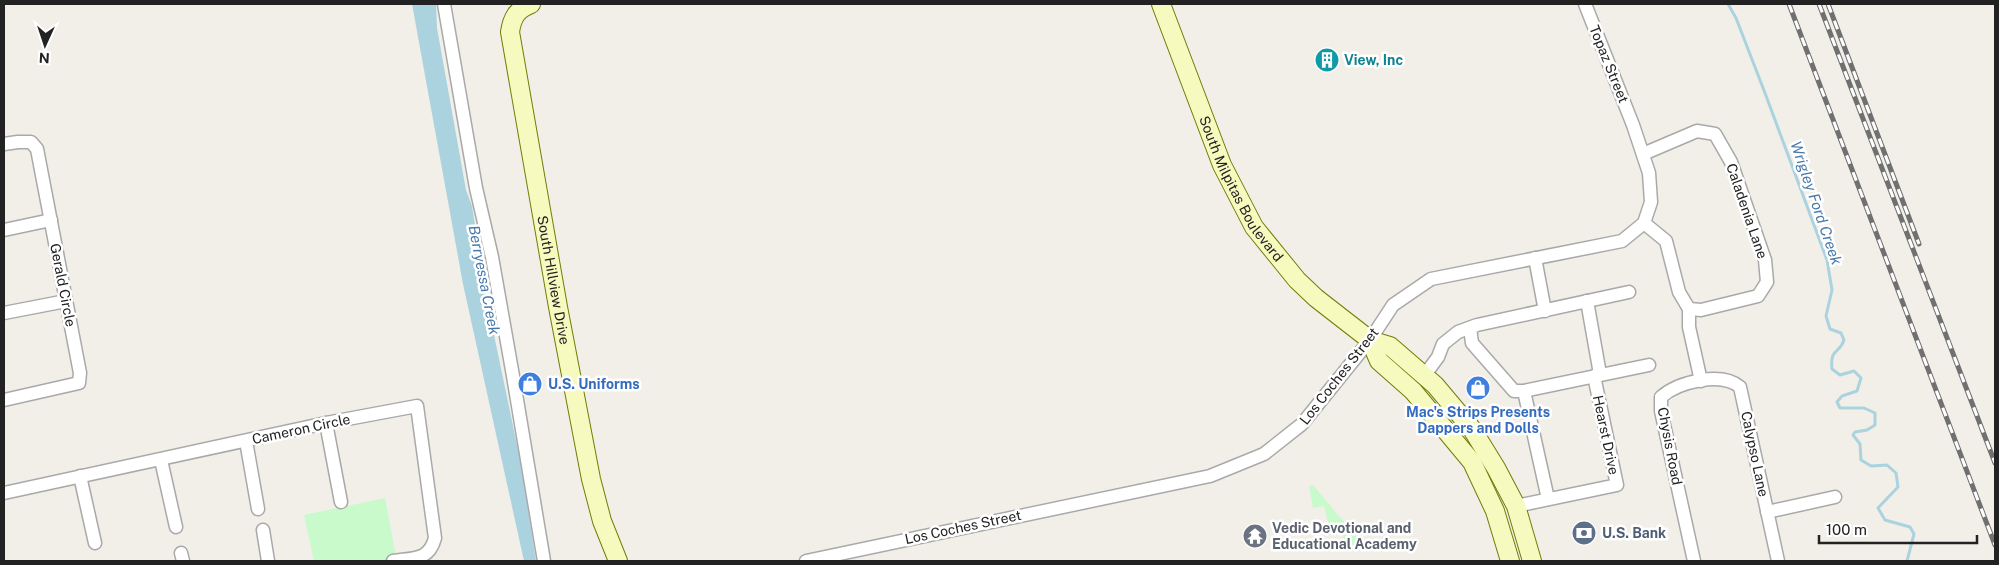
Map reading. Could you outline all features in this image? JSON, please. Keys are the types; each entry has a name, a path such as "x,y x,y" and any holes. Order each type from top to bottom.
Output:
{"main road":[{"name":"South Hillview Drive","path":"531,4 518,11 514,16 510,32 556,298 591,479 602,521 618,561"},
{"name":"South Milpitas Boulevard","path":"1160,4 1222,165 1254,226 1297,280 1316,298 1370,340 1390,346 1435,385 1472,430 1496,468 1516,506 1532,561"},
{"name":"South Milpitas Boulevard","path":"1370,340 1379,361 1413,391 1472,462 1495,511 1510,561"}],"street":[{"path":"444,4 476,188 492,257 544,561"},
{"name":"Topaz Street","path":"1585,4 1643,154"},
{"name":"Caladenia Lane","path":"1643,154 1697,131 1715,134 1731,162 1765,260 1767,282 1758,296 1701,310 1688,309"},
{"name":"Gerald Circle","path":"4,144 31,142 37,149 80,373 78,383 4,400"},
{"path":"1643,154 1649,173 1651,202 1644,223 1666,241 1679,292 1688,309 1689,327 1701,381"},
{"path":"4,230 51,220"},
{"name":"Los Coches Street","path":"806,561 1210,476 1264,454 1302,424 1370,340 1393,306 1431,279 1622,241 1644,223"},
{"path":"1535,258 1545,311"},
{"path":"1424,376 1438,357 1443,344 1458,332 1629,292"},
{"path":"4,313 66,301"},
{"path":"1587,301 1597,375"},
{"path":"1470,328 1472,343 1514,391 1524,391 1649,365"},
{"name":"Hearst Drive","path":"1516,506 1617,485 1597,375"},
{"name":"Calypso Lane","path":"1701,381 1724,379 1740,387 1778,561"},
{"name":"Chysis Road","path":"1694,561 1661,411 1661,398 1669,390 1680,385 1701,381"},
{"path":"1524,391 1548,499"},
{"name":"Cameron Circle","path":"4,493 326,423 417,406 435,538 432,549 425,555 393,561"},
{"path":"326,423 341,502"},
{"path":"246,441 258,509"},
{"path":"162,460 176,527"},
{"path":"80,476 95,542"},
{"path":"1767,512 1835,497"},
{"path":"263,530 268,561"}],"green space":[{"path":"1313,485 1365,547 1358,551 1357,544 1345,546 1341,524 1329,527 1324,506 1313,508 1309,486"},
{"path":"385,498 397,561 314,561 304,515"}],"water":[{"path":"412,4 436,4 437,28 466,190 472,206 488,306 522,469 536,561 524,561 463,284"}],"waterway":[{"name":"Wrigley Ford Creek","path":"1728,4 1736,18 1827,260 1832,290 1826,316 1830,329 1841,333 1844,340 1832,357 1832,369 1840,375 1854,371 1861,378 1857,391 1842,396 1837,402 1840,408 1864,408 1875,413 1875,425 1867,430 1855,432 1853,435 1860,444 1861,460 1871,466 1887,465 1896,473 1898,487 1878,508 1885,520 1910,527 1914,534 1907,561"}],"railway":[{"path":"1789,4 1995,545"},
{"path":"1819,4 1995,463"},
{"path":"1828,4 1919,244"}],"place":[{"name":"View, Inc","path":"1327,60"},
{"name":"U.S. Uniforms","path":"530,384"},
{"name":"Mac's Strips Presents Dappers and Dolls","path":"1478,388"},
{"name":"U.S. Bank","path":"1584,533"},
{"name":"Vedic Devotional and Educational Academy","path":"1255,536"}],"water label":[{"name":"Berryessa Creek","path":"484,280"}]}
